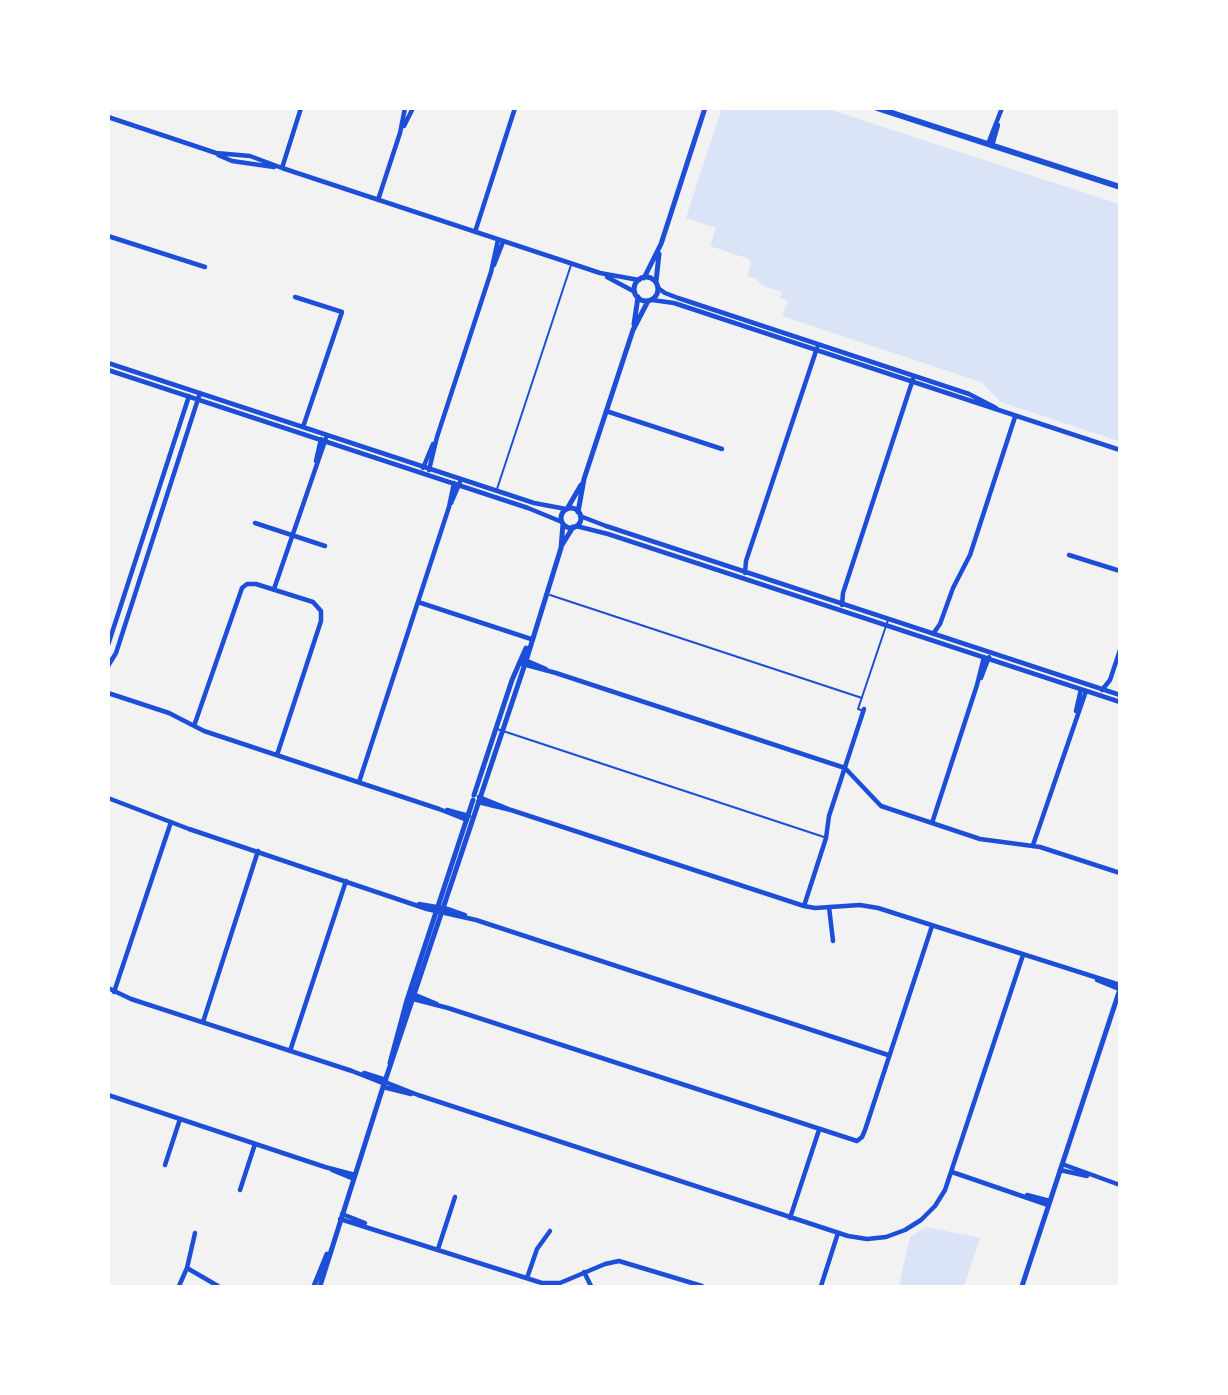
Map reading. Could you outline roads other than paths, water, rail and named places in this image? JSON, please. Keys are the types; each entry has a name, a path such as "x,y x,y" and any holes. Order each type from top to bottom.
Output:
{"main road":[{"path":"877,108 897,112 1119,187"}],"street":[{"path":"282,168 301,108"},
{"path":"378,200 400,133 405,108"},
{"path":"400,133 412,108"},
{"path":"475,232 515,108"},
{"path":"633,330 636,294 641,279 661,244 705,108"},
{"path":"990,145 1001,111"},
{"path":"108,117 216,153 228,160 282,168 600,273 651,278 668,295 913,378 978,397 1002,412 1119,450"},
{"path":"108,236 205,267"},
{"path":"425,470 501,241"},
{"path":"561,548 579,522 584,479 633,330 650,300 657,295 661,244"},
{"path":"600,273 650,300 674,303 817,346"},
{"path":"295,297 342,312 302,430"},
{"path":"742,574 817,346"},
{"path":"108,363 302,430"},
{"path":"108,369 425,470 548,514 574,527 600,531 742,574"},
{"path":"839,606 913,378"},
{"path":"108,645 191,390"},
{"path":"108,666 116,653 200,393"},
{"path":"606,411 722,449"},
{"path":"932,637 970,555 1016,417"},
{"path":"274,589 324,437"},
{"path":"320,1286 440,910 561,548 561,516 584,479"},
{"path":"457,481 496,490 542,506 573,509 597,524 742,574 1101,693 1119,695"},
{"path":"359,782 457,481"},
{"path":"255,523 325,547"},
{"path":"1069,555 1119,571"},
{"path":"194,726 242,588 251,583 313,602 319,607 321,616 277,755"},
{"path":"418,602 531,639"},
{"path":"939,639 940,624"},
{"path":"1109,695 1110,680 1119,650"},
{"path":"932,823 987,655"},
{"path":"522,662 845,768 876,803 932,823 983,839 1033,845 1119,873"},
{"path":"1101,693 1110,680"},
{"path":"1033,845 1085,687"},
{"path":"108,693 169,713 194,726 277,755 470,819"},
{"path":"1109,695 1119,702"},
{"path":"804,906 826,838 829,816 864,710"},
{"path":"108,798 171,822 411,902 475,920 888,1055"},
{"path":"477,799 804,906 869,905 1119,988 1022,1286"},
{"path":"114,992 171,822"},
{"path":"203,1022 258,851"},
{"path":"290,1051 346,880"},
{"path":"830,907 833,941"},
{"path":"412,996 849,1140 859,1140 865,1130 932,926"},
{"path":"108,988 418,1096 790,1218 858,1238 877,1238 905,1230 921,1220 935,1206 945,1189 1023,955"},
{"path":"108,1096 355,1177"},
{"path":"165,1165 180,1119"},
{"path":"790,1218 819,1130"},
{"path":"240,1190 255,1144"},
{"path":"1061,1167 1119,1185"},
{"path":"951,1172 1049,1203"},
{"path":"438,1249 455,1197"},
{"path":"341,1217 527,1278 553,1283 613,1262 626,1262 702,1286"},
{"path":"527,1278 537,1248 550,1231"},
{"path":"179,1286 187,1268 195,1233"},
{"path":"821,1286 838,1233"},
{"path":"314,1286 323,1260 332,1245"},
{"path":"187,1268 218,1286"},
{"path":"584,1272 591,1286"}],"lane":[{"path":"496,490 571,264"},
{"path":"546,594 862,698"},
{"path":"864,710 858,709 887,622"},
{"path":"499,730 826,838"}]}
